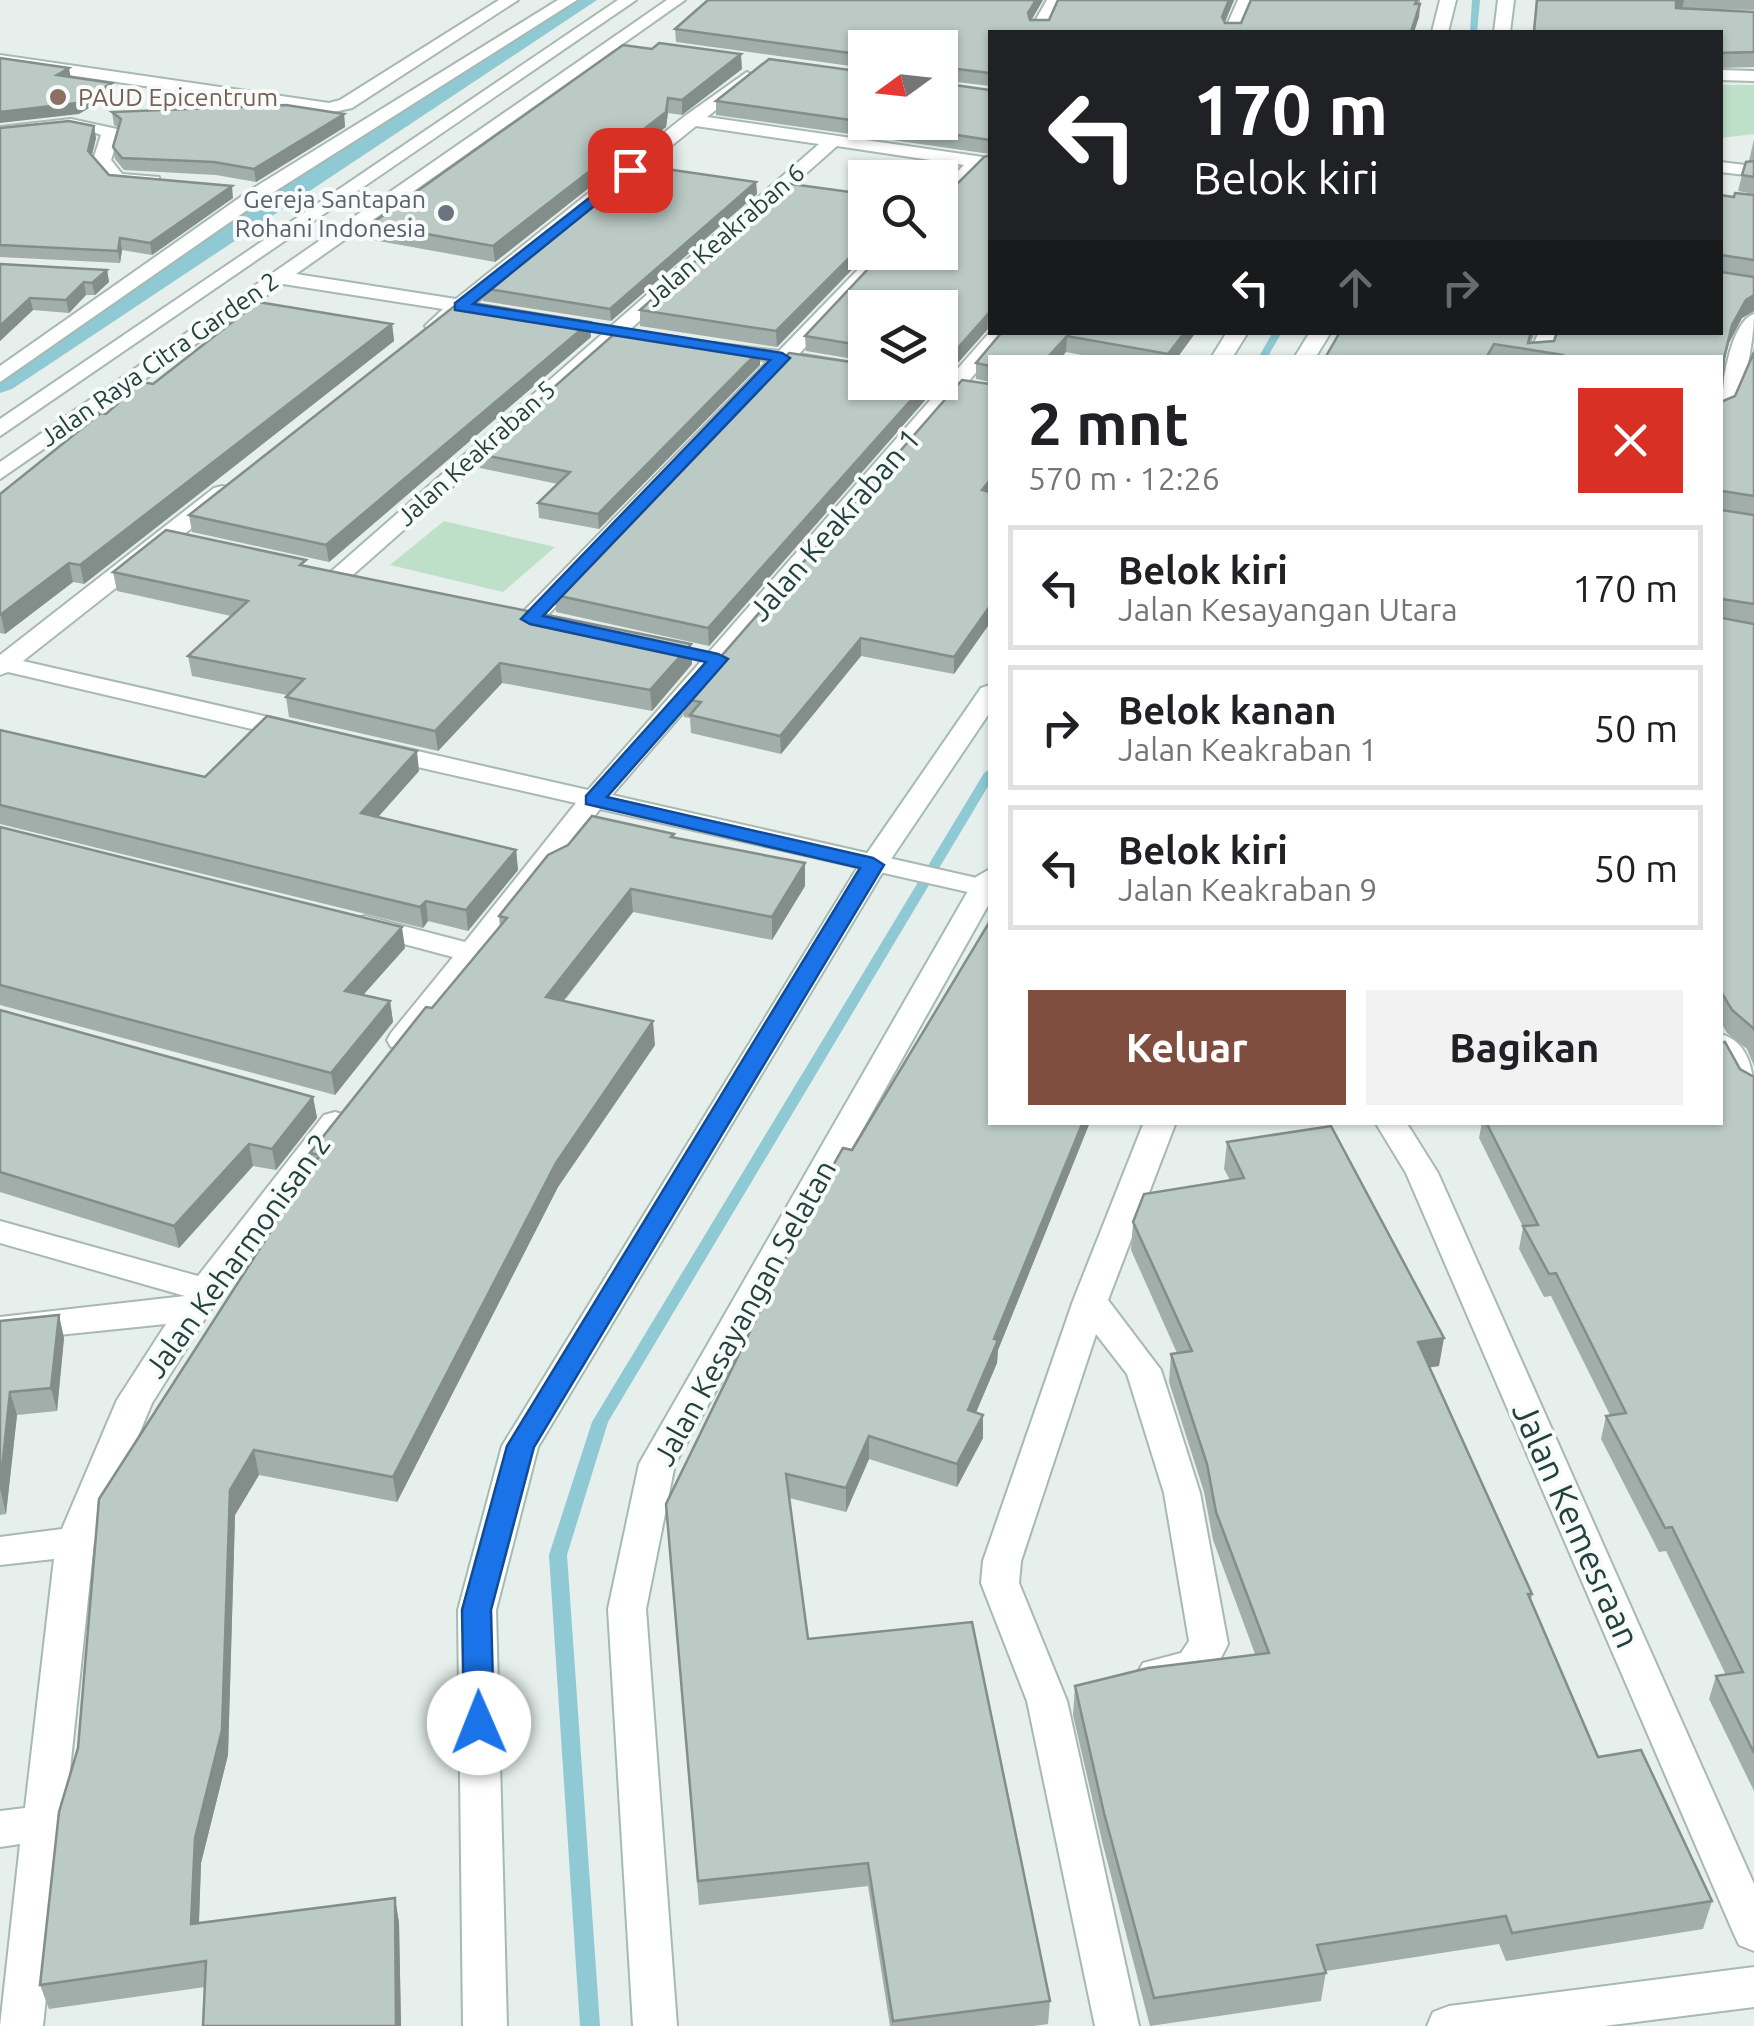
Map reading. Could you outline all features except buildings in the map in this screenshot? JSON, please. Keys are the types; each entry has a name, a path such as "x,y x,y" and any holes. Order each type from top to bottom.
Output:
{"street":[{"path":"0,60 329,108 346,104 510,0"},
{"path":"0,376 129,274 568,0"},
{"path":"0,429 34,401 628,0"},
{"name":"Jalan Raya Citra Garden 2","path":"0,472 677,0"},
{"path":"1038,28 1055,0"},
{"path":"1233,30 1246,0"},
{"path":"1440,30 1448,0"},
{"path":"1502,30 1506,0"},
{"path":"614,42 651,47"},
{"path":"411,345 691,120 756,62"},
{"path":"1723,75 1754,76"},
{"path":"691,120 984,162"},
{"path":"0,132 46,126 98,126 111,133 102,160 117,179 176,183"},
{"name":"Jalan Keakraban 6","path":"605,329 834,140"},
{"path":"958,183 984,162"},
{"path":"230,188 328,204"},
{"path":"568,627 521,617 868,270"},
{"path":"276,277 499,312"},
{"path":"1723,404 1754,320"},
{"path":"605,329 652,336"},
{"name":"Jalan Keakraban 5","path":"376,584 328,574 605,329"},
{"name":"Jalan Keakraban 1","path":"958,383 998,335"},
{"path":"708,346 848,368"},
{"path":"0,394 34,401"},
{"name":"Jalan Keakraban 1","path":"593,800 943,400"},
{"path":"1,664 243,477"},
{"path":"166,537 204,546"},
{"path":"681,651 718,659"},
{"path":"1,664 876,866 986,886"},
{"path":"485,2026 477,1610 520,1446 876,866 988,696"},
{"path":"379,1068 593,800"},
{"name":"Jalan Kesayangan Selatan","path":"655,2026 627,1609 657,1464 986,886"},
{"path":"341,920 474,952"},
{"path":"1723,1047 1754,1088"},
{"name":"Jalan Keharmonisan 2","path":"21,2026 75,1542 135,1400 200,1299 349,1104 305,1101"},
{"path":"1118,2026 1065,1696 1000,1584 1002,1562 1090,1301 1159,1125"},
{"name":"Jalan Kemesraan","path":"1392,1125 1422,1173 1754,1932"},
{"path":"0,1232 200,1299"},
{"path":"0,1328 200,1299"},
{"path":"1090,1301 1142,1370 1182,1493 1208,1644 1193,1666 1120,1683"},
{"path":"0,1550 75,1542"},
{"path":"0,1829 43,1824"},
{"path":"1449,2026 1754,1987"}],"lane":[{"path":"1723,167 1754,171"}],"green space":[{"path":"1723,85 1754,85 1754,134 1723,138"},
{"path":"444,521 555,547 503,592 390,565"}],"waterway":[{"path":"0,382 584,0"},
{"path":"1474,30 1476,0"},
{"path":"1264,355 1276,335"},
{"path":"590,2026 558,1555 600,1422 988,776"}],"place":[{"name":"PAUD Epicentrum","path":"58,97"},
{"name":"Gereja Santapan Rohani Indonesia","path":"446,213"}],"route":[{"path":"479,1723 477,1610 520,1446 873,865 593,800 718,659 530,619 782,358 461,306 630,170"}]}
